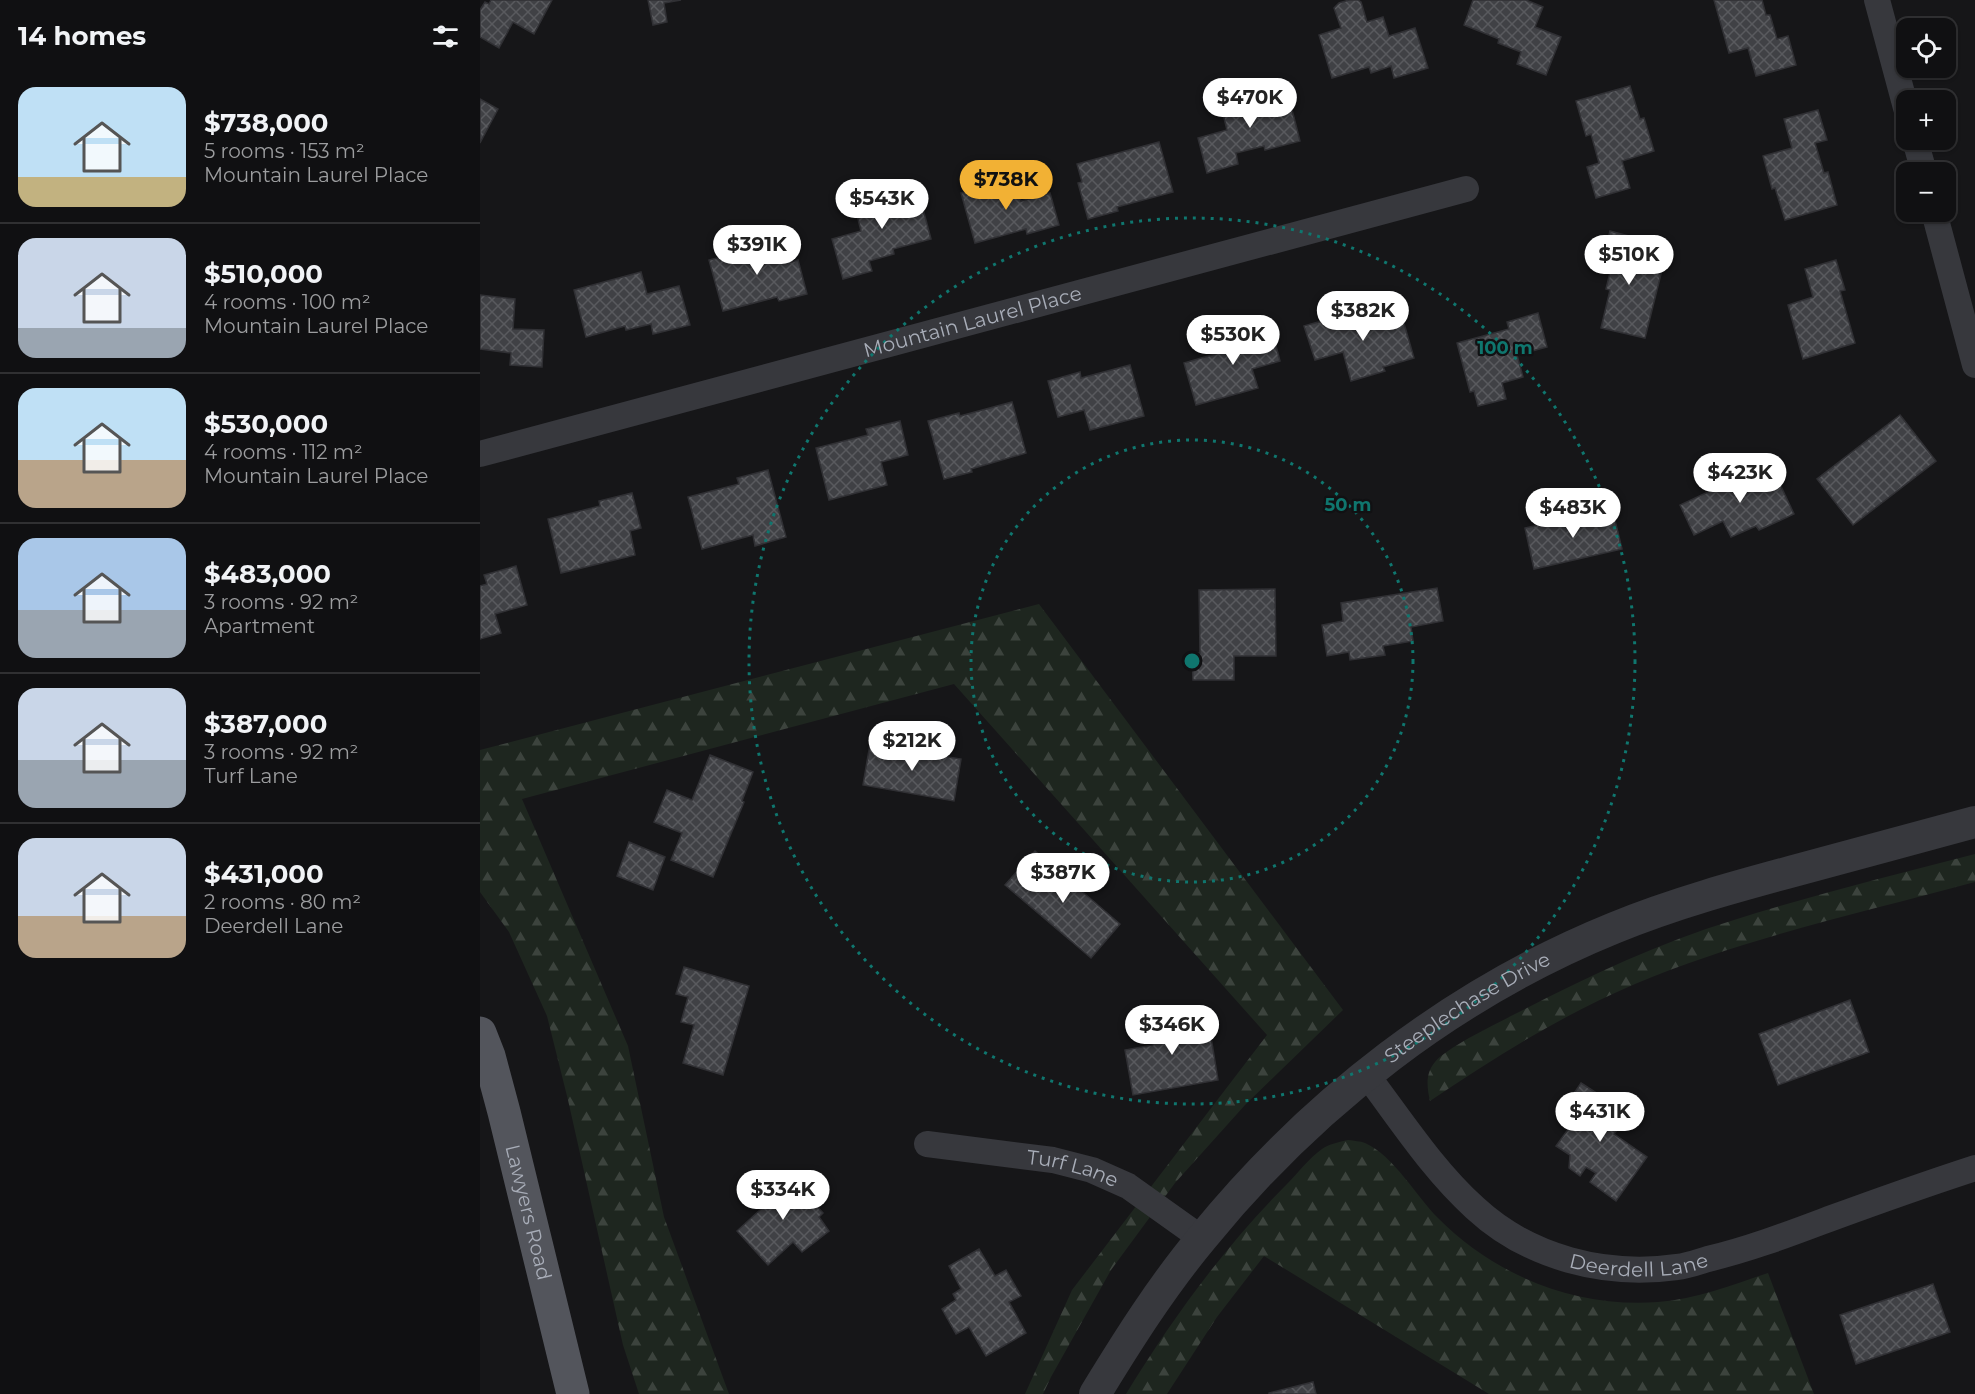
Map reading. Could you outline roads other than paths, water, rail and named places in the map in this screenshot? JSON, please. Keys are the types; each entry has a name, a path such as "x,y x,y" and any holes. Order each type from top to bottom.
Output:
{"main road":[{"name":"Lawyers Road","path":"480,1033 489,1056 504,1112 573,1394"}],"street":[{"path":"1877,0 1901,90"},
{"name":"Mountain Laurel Place","path":"480,454 1466,189"},
{"path":"1937,222 1975,365"},
{"name":"Steeplechase Drive","path":"1095,1394 1145,1313 1239,1194 1301,1130 1366,1074 1433,1025 1507,979 1612,929 1698,897 1975,822"},
{"name":"Deerdell Lane","path":"1366,1074 1444,1178 1476,1210 1510,1235 1550,1255 1592,1266 1636,1270 1679,1267 1736,1252 1975,1168"},
{"name":"Turf Lane","path":"927,1144 1053,1160 1092,1170 1128,1186 1202,1238"}]}
